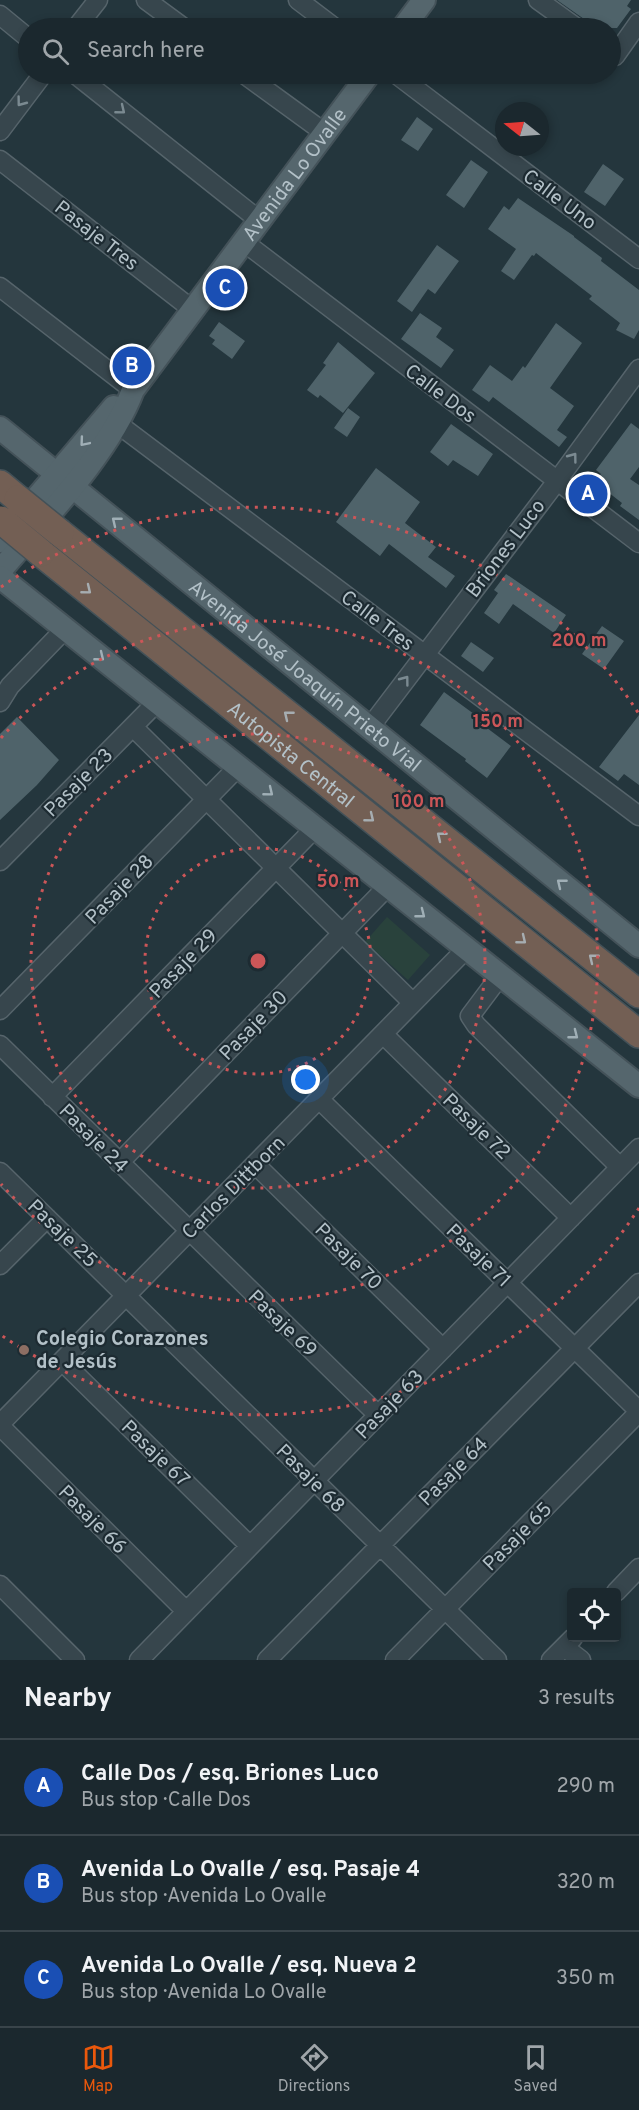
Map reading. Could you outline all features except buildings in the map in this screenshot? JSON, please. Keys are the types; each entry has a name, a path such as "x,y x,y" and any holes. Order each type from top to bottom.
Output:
{"highway":[{"name":"Autopista Central","path":"9,492 639,994"},
{"name":"Autopista Central","path":"0,520 639,1034"}],"main road":[{"path":"410,18 424,0"},
{"name":"Avenida Lo Ovalle","path":"0,571 65,480 111,410 133,390 362,84"},
{"name":"Avenida Lo Ovalle","path":"0,541 65,480 118,424 133,390"},
{"name":"Avenida José Joaquín Prieto Vial","path":"0,428 639,946"},
{"path":"0,577 639,1086"}],"street":[{"path":"84,18 98,0"},
{"path":"146,0 170,18"},
{"path":"298,0 322,18"},
{"path":"537,0 563,18"},
{"path":"0,15 18,30"},
{"path":"621,48 639,22"},
{"path":"0,131 35,84"},
{"path":"88,84 260,221"},
{"path":"258,84 325,133"},
{"name":"Calle Uno","path":"409,84 639,259"},
{"name":"Pasaje Tres","path":"0,160 193,310"},
{"name":"Calle Dos","path":"244,242 639,543"},
{"path":"0,287 133,390"},
{"name":"Briones Luco","path":"370,727 639,369"},
{"name":"Calle Tres","path":"118,424 639,816"},
{"path":"0,702 10,686 65,629"},
{"name":"Pasaje 23","path":"0,861 157,702"},
{"path":"133,727 413,1003"},
{"name":"Pasaje 28","path":"0,1010 238,767"},
{"name":"Pasaje 29","path":"52,1097 314,829"},
{"name":"Pasaje 30","path":"119,1163 387,887"},
{"name":"Carlos Dittborn","path":"0,1425 466,949"},
{"path":"500,976 470,1016 476,1025 620,1167"},
{"name":"Pasaje 72","path":"382,1034 571,1218"},
{"name":"Pasaje 24","path":"0,1046 189,1231"},
{"name":"Pasaje 71","path":"319,1099 639,1411"},
{"name":"Pasaje 63","path":"139,1660 639,1148"},
{"name":"Pasaje 70","path":"255,1164 443,1349"},
{"name":"Pasaje 25","path":"0,1172 126,1295"},
{"path":"0,1265 47,1218"},
{"name":"Pasaje 69","path":"189,1231 378,1415"},
{"name":"Pasaje 64","path":"267,1660 639,1283"},
{"name":"Pasaje 68","path":"126,1295 496,1660"},
{"name":"Pasaje 67","path":"62,1361 250,1546"},
{"name":"Pasaje 65","path":"395,1660 639,1411"},
{"name":"Pasaje 66","path":"0,1425 186,1611"},
{"path":"621,1588 639,1568"},
{"path":"0,1585 75,1660"},
{"path":"563,1648 581,1660"}],"green space":[{"path":"387,917 430,955 408,980 365,942"}],"place":[{"name":"Avenida Lo Ovalle / esq. Nueva 2","path":"225,288"},
{"name":"Avenida Lo Ovalle / esq. Pasaje 4","path":"132,366"},
{"name":"Calle Dos / esq. Briones Luco","path":"588,494"},
{"name":"Colegio Corazones de Jesús","path":"24,1350"}]}
